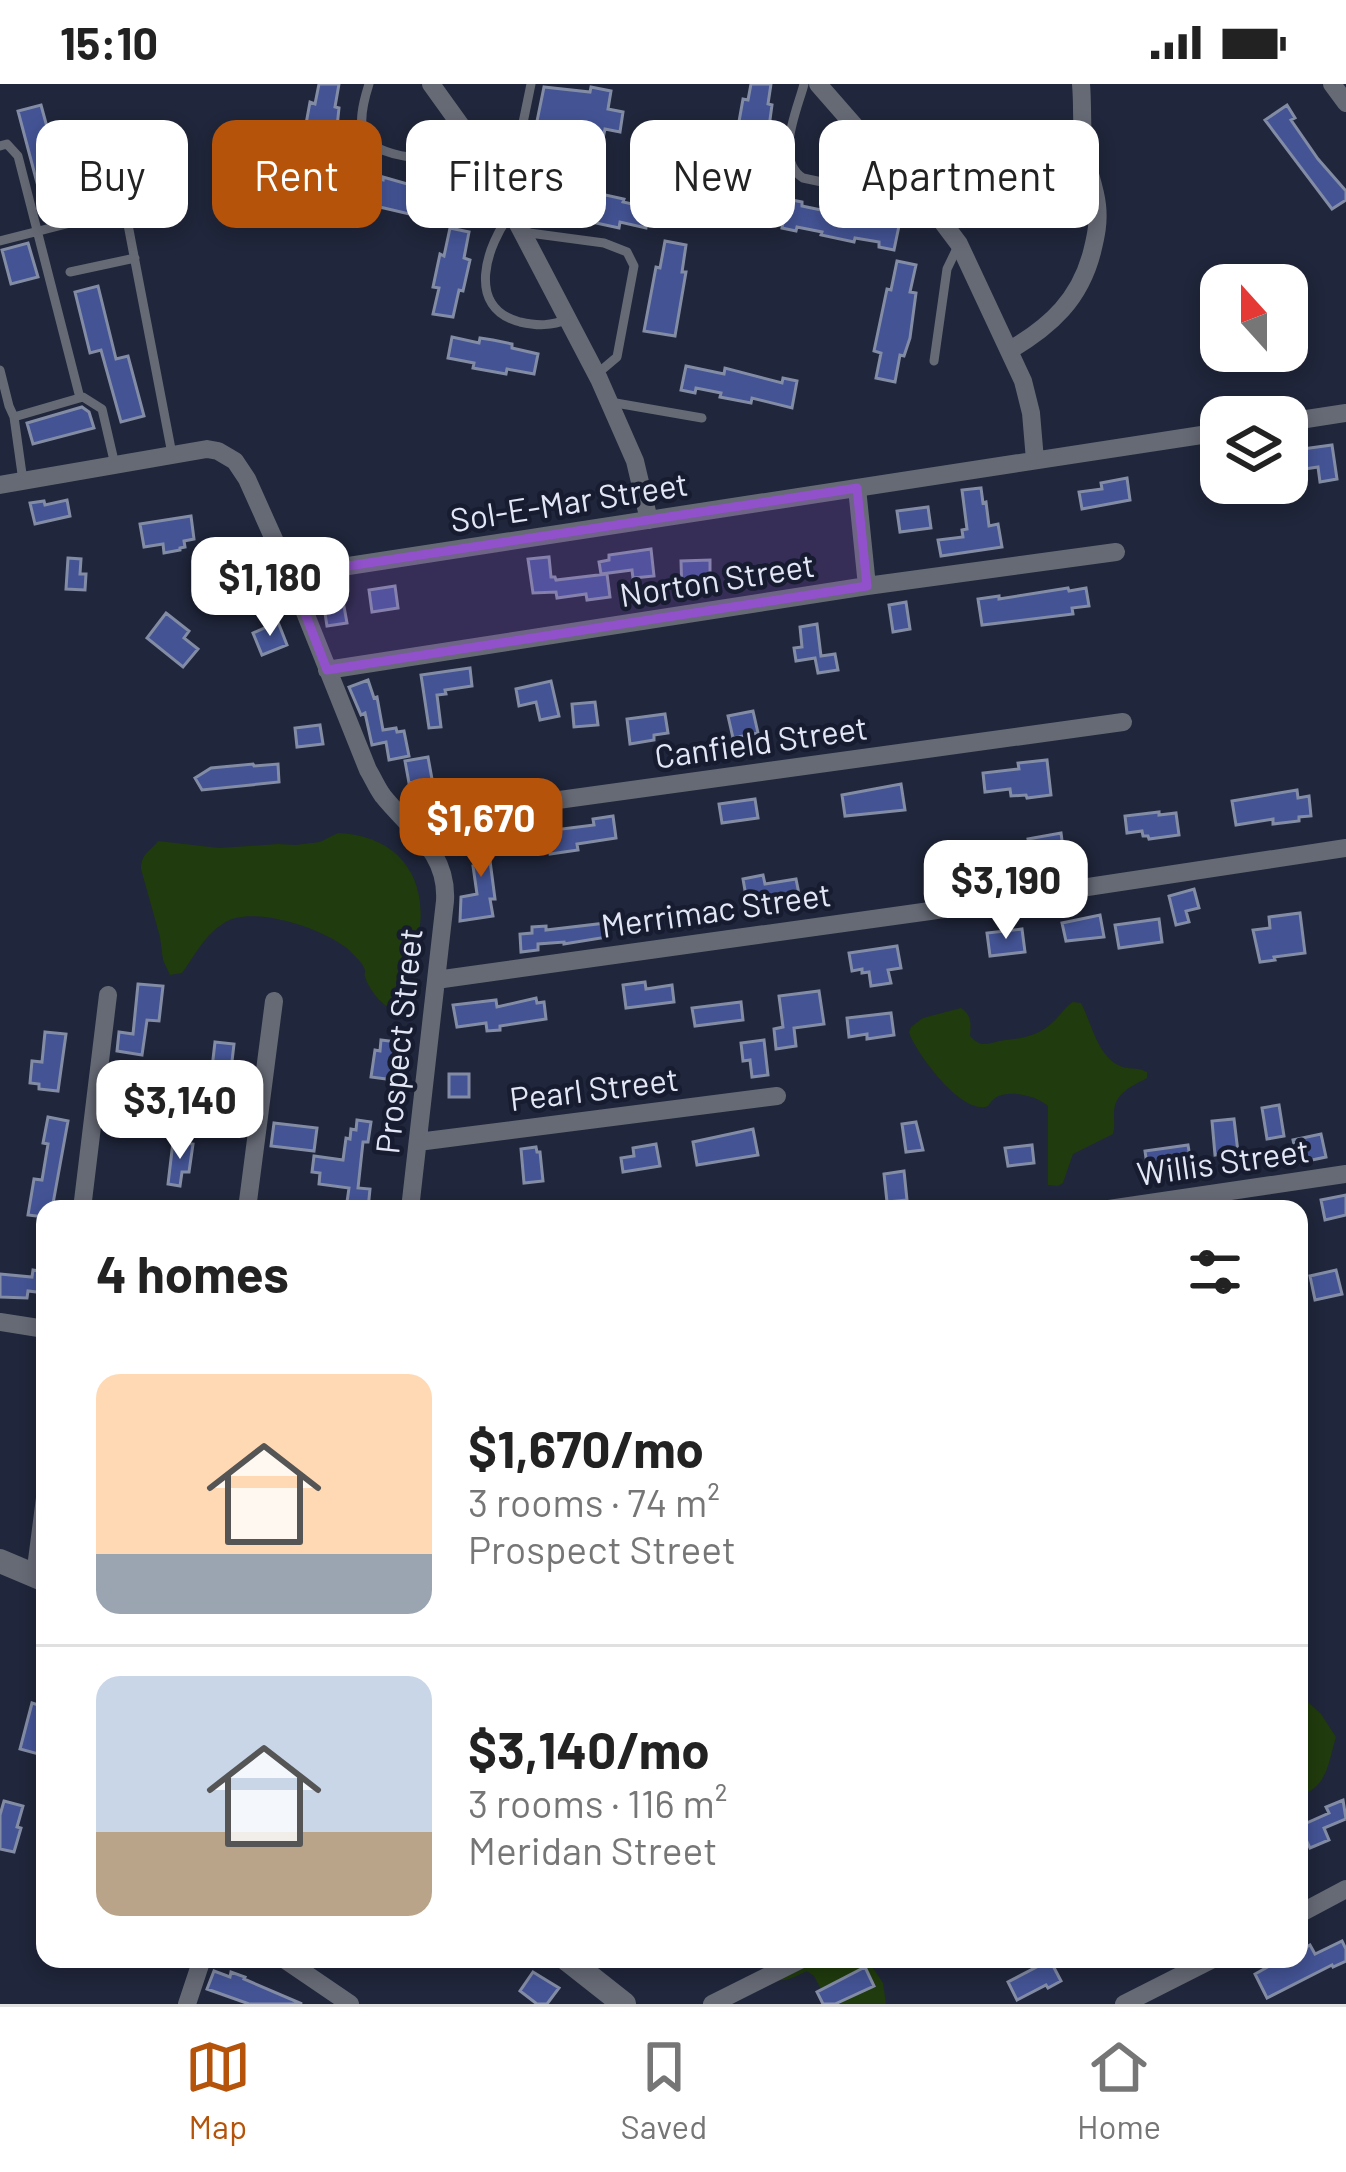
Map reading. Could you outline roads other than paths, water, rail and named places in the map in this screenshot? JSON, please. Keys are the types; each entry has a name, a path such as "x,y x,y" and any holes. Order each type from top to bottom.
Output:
{"street":[{"path":"431,84 456,120"},
{"path":"818,84 850,120"},
{"path":"1010,350 1068,305 1090,260 1098,211 1085,158 1081,84"},
{"path":"1332,84 1346,103"},
{"path":"520,228 610,402 635,460 649,520"},
{"path":"947,228 1010,350 1028,397 1034,460"},
{"path":"1308,419 1346,413"},
{"name":"Sol-E-Mar Street","path":"290,574 1200,435"},
{"path":"0,484 172,454 218,451 235,460 247,479 290,574"},
{"path":"857,488 867,586"},
{"name":"Norton Street","path":"327,670 1116,552"},
{"name":"Prospect Street","path":"290,574 368,770 383,795 434,852 445,879 411,1200"},
{"name":"Canfield Street","path":"407,821 1123,722"},
{"name":"Merrimac Street","path":"436,980 1346,848"},
{"path":"83,1200 108,995"},
{"path":"248,1200 274,1001"},
{"name":"Pearl Street","path":"418,1142 777,1096"},
{"name":"Willis Street","path":"1170,1200 1346,1174"},
{"path":"0,1322 36,1327"},
{"path":"0,1561 36,1576"},
{"path":"1308,1909 1346,1889"},
{"path":"187,2004 199,1968"},
{"path":"297,1968 350,2004"},
{"path":"576,1968 598,1995 624,2004"},
{"path":"712,2004 784,1968"},
{"path":"1124,2004 1195,1968"}],"lane":[{"path":"369,84 363,134 379,152 406,157"},
{"path":"524,120 531,84"},
{"path":"804,84 789,160 803,178 819,181"},
{"path":"0,146 7,144 18,156 80,398"},
{"path":"0,241 125,208 172,454"},
{"path":"499,228 484,279 490,305 505,318 538,326 568,320"},
{"path":"522,232 604,243 627,252 634,266 617,357 596,374"},
{"path":"934,361 946,269 958,244"},
{"path":"70,272 135,258"},
{"path":"0,370 14,417 23,481"},
{"path":"14,417 83,397 102,409 115,465"},
{"path":"610,402 702,418"}]}
